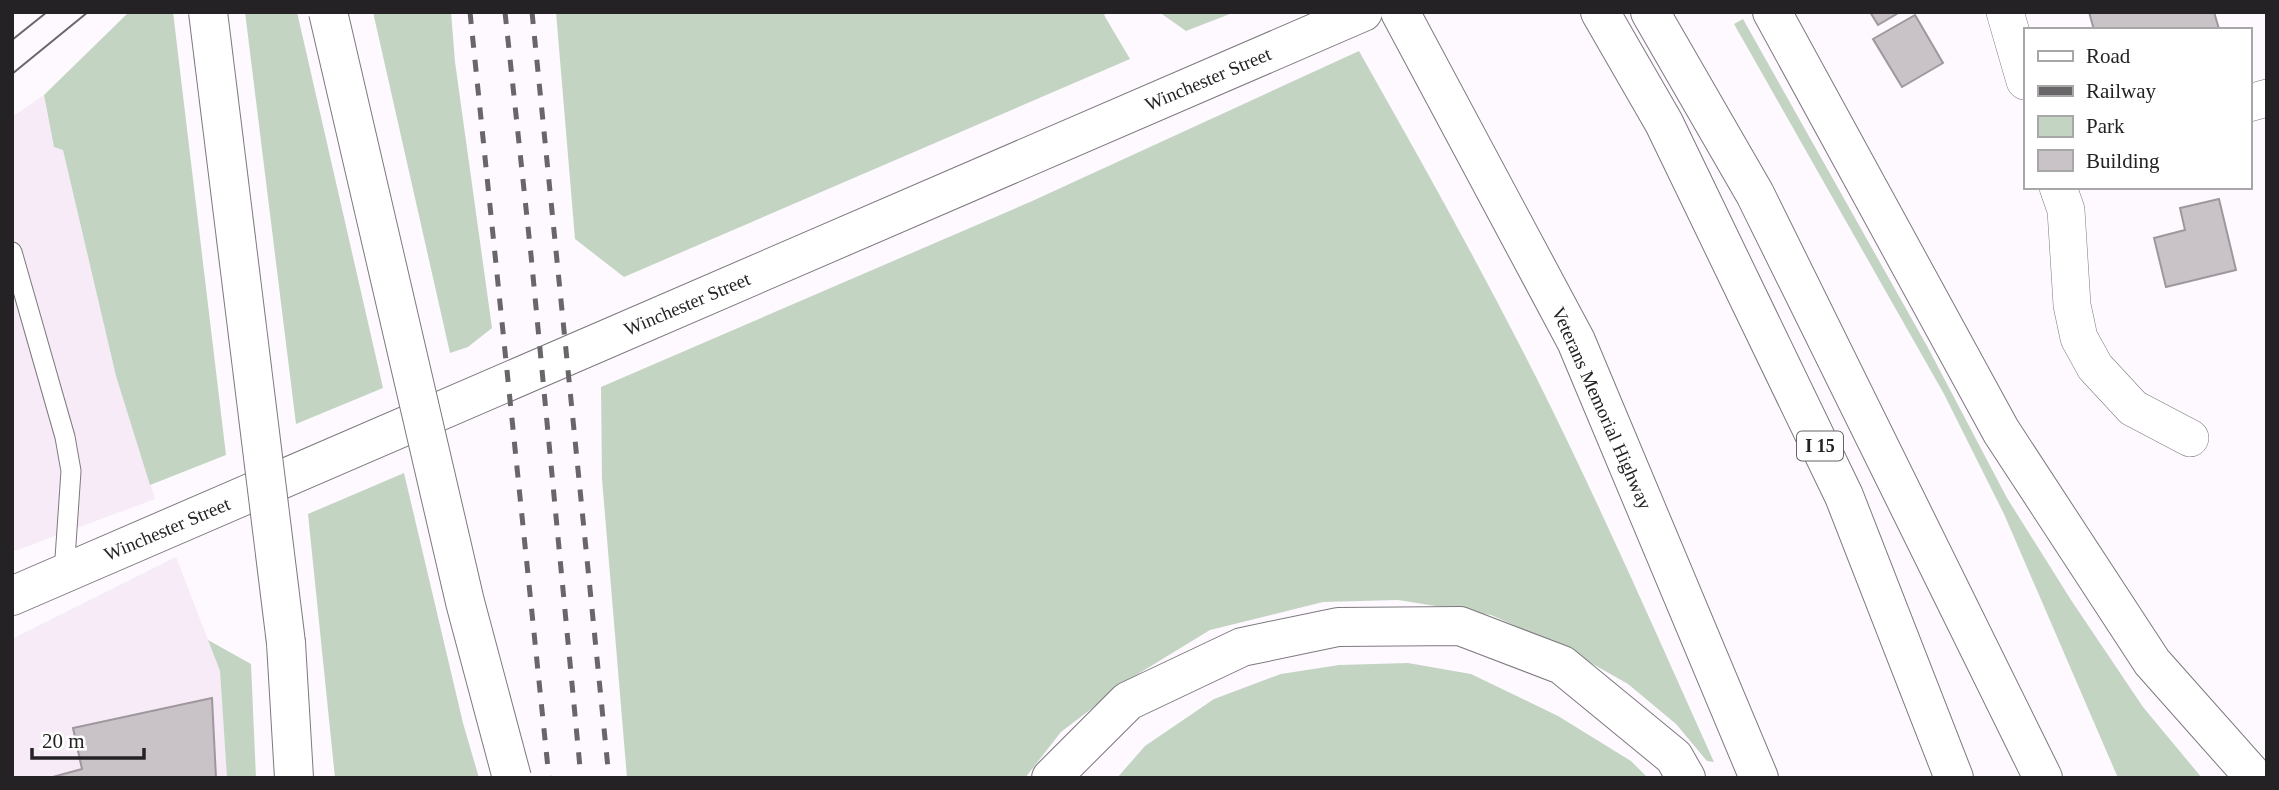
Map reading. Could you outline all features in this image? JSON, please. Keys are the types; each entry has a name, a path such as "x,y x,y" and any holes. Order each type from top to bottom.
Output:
{"main road":[{"path":"208,12 286,643 294,778"},
{"path":"328,12 465,602 512,778"},
{"name":"Winchester Street","path":"12,596 1363,12"},
{"name":"Veterans Memorial Highway","path":"1400,12 1576,341 1759,778"},
{"name":"I 15","path":"1600,12 1664,123 1844,496 1954,778"},
{"path":"1650,12 1755,194 2043,778"},
{"path":"1780,27 2001,431 2152,662 2255,778"},
{"path":"1052,778 1128,701 1242,646 1338,627 1460,625 1562,665 1674,757 1686,778"}],"street":[{"path":"2005,12 2024,78"},
{"path":"2059,189 2066,210 2071,305 2079,338 2095,367 2133,408 2190,438"}],"lane":[{"path":"12,252 65,437 71,471 64,573"}],"shaded area":[{"path":"44,95 54,147 63,150 116,376 155,499 12,552 12,117"},
{"path":"176,557 220,671 227,778 12,778 12,639"}],"green space":[{"path":"129,12 173,12 226,455 150,485 116,376 63,150 54,147 44,95"},
{"path":"245,12 297,12 383,388 296,424"},
{"path":"373,12 451,12 455,62 492,328 468,347 450,353"},
{"path":"556,12 1108,12 1104,15 1130,59 624,277 575,239"},
{"path":"1159,12 1235,12 1186,31"},
{"path":"1743,19 1927,346 2007,498 2143,707 2202,778 2118,778 2004,514 1944,394 1734,24"},
{"path":"1359,51 1536,377 1605,520 1714,762 1707,761 1676,724 1628,684 1561,646 1491,615 1398,600 1323,602 1210,630 1133,677 1061,732 1025,778 627,778 602,479 601,387 1030,202"},
{"path":"404,473 463,723 479,778 335,778 308,514"},
{"path":"208,640 251,664 256,778 227,778 220,671"},
{"path":"1408,663 1471,674 1558,716 1631,761 1648,778 1117,778 1145,746 1214,699 1281,674 1339,665"}],"building":[{"path":"1870,12 1900,12 1878,25"},
{"path":"2089,12 2214,12 2219,28 2093,28"},
{"path":"1915,15 1943,63 1902,87 1873,39"},
{"path":"2219,199 2236,270 2166,287 2154,238 2185,230 2180,208"},
{"path":"212,698 216,778 49,778 82,769 73,728"}],"tram line":[{"path":"12,40 47,12"},
{"path":"12,74 88,12"}],"railway":[{"path":"470,12 549,778"},
{"path":"505,12 581,778"},
{"path":"532,12 609,778"}]}
